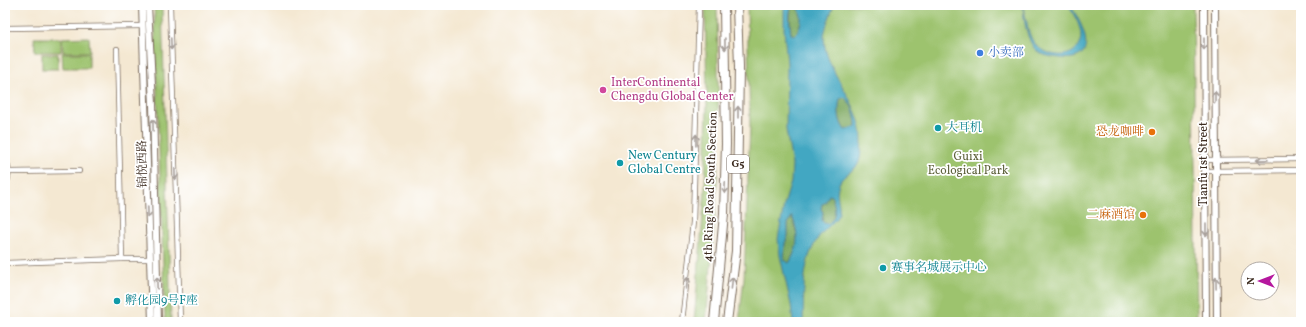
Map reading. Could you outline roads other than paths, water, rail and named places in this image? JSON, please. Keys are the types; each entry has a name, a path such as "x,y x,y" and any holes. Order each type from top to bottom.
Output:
{"highway":[{"name":"4th Ring Road South Section","path":"714,322 724,214 726,144 724,5"},
{"name":"4th Ring Road South Section","path":"727,322 736,251 738,120 737,5"}],"main road":[{"name":"锦悦西路","path":"142,5 152,322"},
{"name":"锦悦西路","path":"148,5 153,105 158,322"},
{"name":"Tianfu 1st Street","path":"1204,5 1206,322"},
{"name":"Tianfu 1st Street","path":"1215,5 1217,322"}],"street":[{"path":"170,5 180,322"},
{"path":"682,322 693,222 696,159 699,5"},
{"path":"5,28 142,26"},
{"path":"117,49 122,259"},
{"path":"5,159 10,172 9,179 5,186"},
{"path":"1205,160 1301,159"},
{"path":"1205,171 1301,170"},
{"path":"10,172 79,171"},
{"path":"5,263 150,259"}],"water":[{"path":"784,5 792,5 790,27 791,34 795,35 800,26 801,15 798,9 793,5 834,5 824,37 826,50 830,63 856,114 861,127 862,142 860,158 857,166 841,180 839,184 837,193 839,206 838,216 819,237 809,255 804,283 803,322 793,322 778,239 784,205 791,182 792,164 786,130 787,64 784,30","holes":["844,97 850,103 853,110 856,127 845,130 841,123 839,111 840,99","829,195 832,196 835,211 833,218 828,224 822,221 823,212 821,209 822,204 825,203","792,216 796,228 797,240 795,251 789,263 784,260 785,243 788,236 788,224"]},
{"path":"1023,5 1025,5 1025,14 1029,32 1034,43 1047,52 1060,55 1072,52 1077,48 1081,37 1080,28 1068,5 1070,5 1084,31 1086,40 1085,48 1081,54 1073,58 1060,58 1039,53 1028,36"}],"place":[{"name":"小卖部","path":"980,53"},
{"name":"InterContinental Chengdu Global Center","path":"603,90"},
{"name":"大耳机","path":"938,128"},
{"name":"恐龙咖啡","path":"1152,132"},
{"name":"New Century Global Centre","path":"620,163"},
{"name":"二麻酒馆","path":"1143,215"},
{"name":"赛事名城展示中心","path":"883,268"},
{"name":"孵化园9号F座","path":"117,301"}],"park label":[{"name":"Guixi Ecological Park","path":"968,164"}]}
